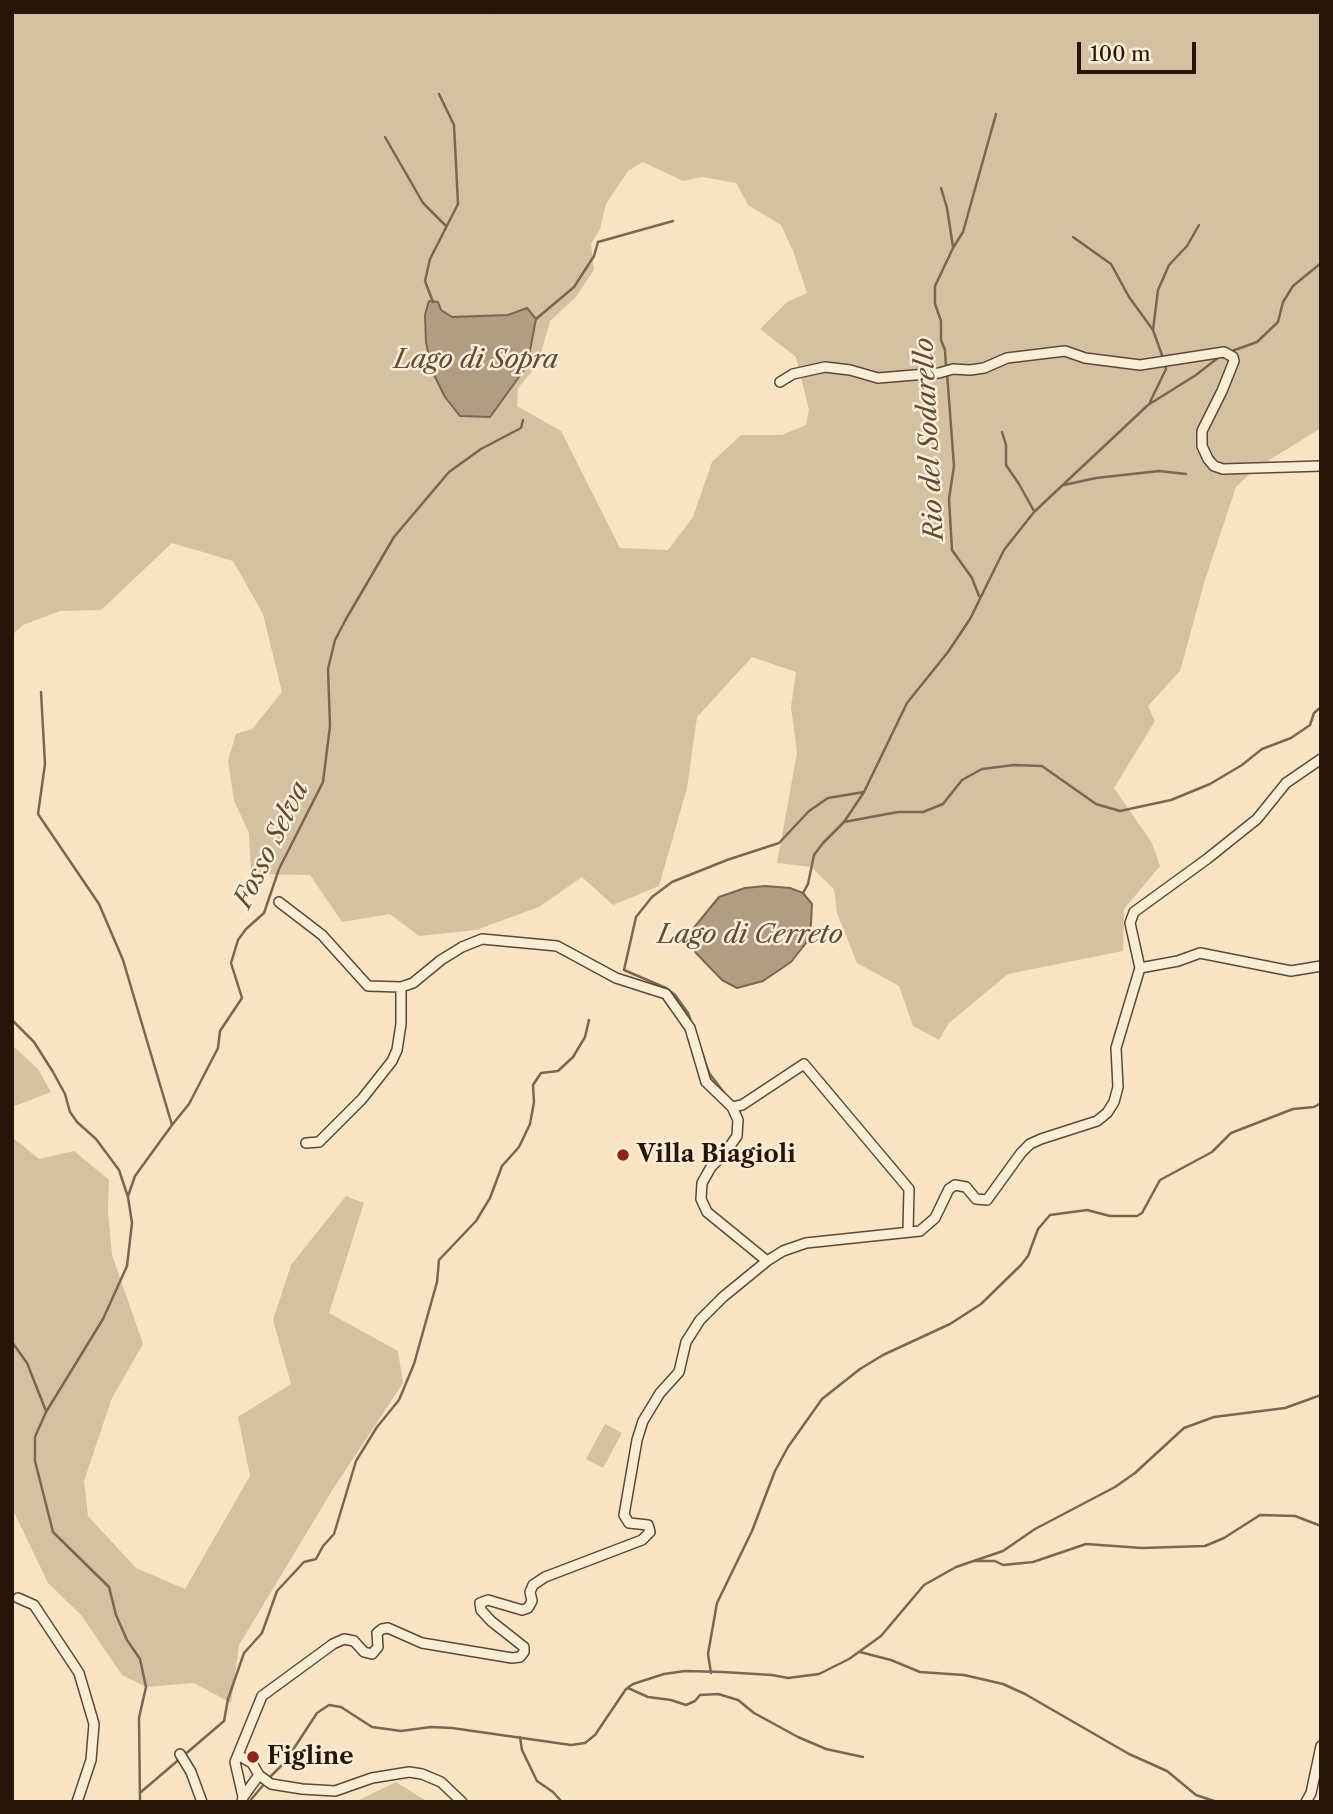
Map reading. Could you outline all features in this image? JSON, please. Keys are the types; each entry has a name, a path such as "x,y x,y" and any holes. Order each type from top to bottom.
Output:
{"street":[{"path":"780,382 793,374 825,367 850,370 878,378 939,373 953,369 970,370 1007,358 1065,351 1085,358 1140,365 1224,352 1233,357 1234,361 1202,431 1202,446 1208,459 1214,466 1223,469 1321,467"},
{"path":"264,1779 242,1799 234,1765 262,1696 344,1639 354,1641 364,1652 372,1654 378,1647 377,1633 388,1628 422,1643 512,1658 520,1657 524,1647 491,1621 481,1610 480,1603 488,1600 522,1610 528,1608 532,1601 530,1592 533,1585 545,1577 642,1540 650,1532 648,1525 629,1523 624,1515 637,1440 643,1421 660,1394 679,1372 686,1342 700,1320 767,1261 782,1251 806,1243 920,1231 934,1218 955,1185 966,1186 976,1199 987,1200 1030,1144 1097,1121 1107,1113 1114,1102 1118,1087 1116,1048 1140,968 1130,923 1134,912 1257,819 1286,783 1321,760"},
{"path":"279,902 322,935 368,986 401,987 413,983 441,960 482,939 557,946 616,978 666,993 690,1028 706,1082 732,1107 738,1120 737,1136 711,1167 702,1183 701,1199 706,1212 767,1261"},
{"path":"1140,968 1178,961 1200,953 1291,971 1321,966"},
{"path":"306,1143 319,1142 371,1089 392,1061 397,1050 401,1024 401,987"},
{"path":"732,1107 742,1105 804,1064 909,1189 908,1233"},
{"path":"18,1598 34,1605 79,1673 94,1724 91,1760 76,1802"},
{"path":"1307,1802 1321,1746"},
{"path":"238,1755 253,1763 264,1779 302,1789 335,1791 372,1778 409,1772 441,1782 462,1802"},
{"path":"182,1758 191,1772 202,1802"}],"shaded area":[{"path":"12,12 1321,12 1321,428 1255,469 1236,487 1205,580 1180,671 1148,706 1155,721 1114,788 1152,843 1160,866 1124,909 1123,951 1008,974 949,1023 939,1040 913,1026 899,986 857,963 837,913 834,889 811,867 777,863 797,753 791,707 796,672 752,657 697,717 687,788 659,886 613,905 582,877 539,907 476,930 419,936 390,914 342,922 310,875 251,874 249,833 234,801 228,760 236,734 252,729 282,692 263,614 233,561 172,543 101,610 60,611 23,625 12,635","holes":["643,162 683,181 702,177 736,183 748,205 781,225 807,293 787,302 760,329 796,357 809,410 806,425 782,435 741,435 712,462 693,517 668,550 620,548 561,431 517,406 518,388 538,364 550,321 575,298 594,270 591,244 600,229 606,204 628,171","527,308 530,348 527,366 489,417 460,416 445,397 441,309 452,317 469,317 508,315"]},
{"path":"12,1045 38,1069 51,1092 12,1107"},
{"path":"12,1137 39,1159 74,1151 109,1180 108,1211 112,1255 143,1344 112,1398 84,1481 88,1516 136,1568 185,1589 250,1476 238,1417 291,1384 273,1320 291,1265 346,1196 364,1203 329,1313 398,1351 403,1383 333,1489 239,1645 231,1703 194,1683 146,1687 122,1675 81,1615 48,1583 12,1508"},
{"path":"605,1424 622,1433 603,1468 586,1459"},
{"path":"396,1782 428,1802 355,1802"}],"water":[{"name":"Lago di Sopra","path":"429,301 438,302 441,310 452,317 508,315 527,308 536,319 527,366 490,417 460,416 445,397 432,371 426,342 425,315"},
{"name":"Lago di Cerreto","path":"745,888 790,888 803,893 812,904 806,943 791,962 763,981 737,988 722,980 696,953 691,945 692,930 719,897"}],"waterway":[{"path":"433,302 425,281 430,259 458,204 454,125 439,94"},
{"name":"Rio del Sodarello","path":"946,367 941,321 935,304 935,286 963,232 996,114"},
{"name":"Rio del Sodarello","path":"1321,129 1321,144"},
{"path":"385,137 423,203 446,226"},
{"path":"941,188 953,247"},
{"path":"536,319 574,287 594,256 598,242 673,221"},
{"path":"1153,330 1158,290 1169,265 1187,246 1199,225"},
{"path":"1073,237 1111,264 1129,297 1153,330 1163,358"},
{"name":"Rio del Sodarello","path":"1232,351 1257,342 1278,322 1283,302 1293,286 1321,263"},
{"name":"Rio del Sodarello","path":"803,893 808,884 814,855 844,822 864,792 907,703 948,652 970,619 1004,550 1034,512 1148,405 1219,357"},
{"path":"1150,402 1166,369 1165,364"},
{"name":"Rio del Sodarello","path":"947,373 954,466 949,499 952,550 972,578 979,596"},
{"name":"Fosso Selva","path":"172,1125 189,1104 218,1048 220,1031 242,998 231,963 238,940 264,913 279,869 323,782 330,726 328,669 335,640 394,537 449,472 481,449 521,428 523,420"},
{"path":"1002,432 1006,445 1006,465 1034,511"},
{"path":"1064,485 1096,478 1159,471 1186,474"},
{"name":"Fosso Selva","path":"41,692 45,764 38,814 99,904 123,960 172,1125 135,1176 128,1196"},
{"path":"844,822 898,812 923,812 943,804 962,780 982,769 1014,765 1042,766 1096,804 1120,811 1171,800 1210,784 1242,765 1262,749 1291,738 1310,725 1314,713 1321,707"},
{"path":"725,1094 709,1073 688,1013 675,995 666,988 624,970 636,917 652,897 672,882 779,843 809,811 828,798 864,792"},
{"name":"Fosso Selva","path":"12,1020 34,1042 65,1094 70,1112 77,1122 96,1139 119,1170 128,1197 132,1223 127,1266 103,1319 46,1412 35,1437 35,1461 53,1532 109,1587 116,1615 127,1640 140,1659 146,1687 139,1718 140,1802"},
{"path":"141,1792 224,1721 228,1699 244,1653 262,1633 277,1591 304,1562 316,1559 334,1534 356,1461 377,1427 399,1400 414,1364 437,1282 439,1260 476,1221 490,1198 502,1166 519,1147 530,1124 534,1102 533,1085 541,1073 558,1071 573,1057 585,1037 589,1020"},
{"path":"711,1673 708,1654 717,1603 752,1531 775,1471 788,1447 822,1399 860,1369 883,1355 950,1324 981,1304 1028,1256 1038,1229 1050,1215 1087,1210 1110,1216 1137,1216 1142,1213 1160,1180 1212,1152 1231,1133 1293,1109 1314,1107 1321,1103"},
{"path":"12,1342 27,1363 46,1411"},
{"path":"269,1778 285,1762 317,1713 329,1705 341,1707 372,1727 401,1731 431,1727 452,1728 571,1745 585,1743 595,1735 626,1689 664,1674 685,1671 723,1672 788,1678 819,1674 849,1659 881,1636 924,1585 956,1567 1003,1551 1035,1529 1115,1487 1135,1473 1184,1428 1214,1417 1285,1408 1321,1395"},
{"path":"974,1561 995,1561 1003,1565 1033,1562 1086,1544 1142,1548 1205,1546 1224,1538 1260,1515 1295,1516 1321,1526"},
{"path":"860,1652 891,1660 920,1672 964,1675 1003,1684 1129,1754 1167,1771 1196,1795 1217,1802"},
{"path":"628,1688 648,1697 686,1705 700,1695 718,1694 738,1700 754,1713 798,1737 826,1749 863,1757"},
{"path":"520,1737 522,1750 537,1781 562,1802"},
{"path":"249,1802 265,1783"}],"place":[{"name":"Villa Biagioli","path":"623,1155"},
{"name":"Figline","path":"253,1757"}]}
